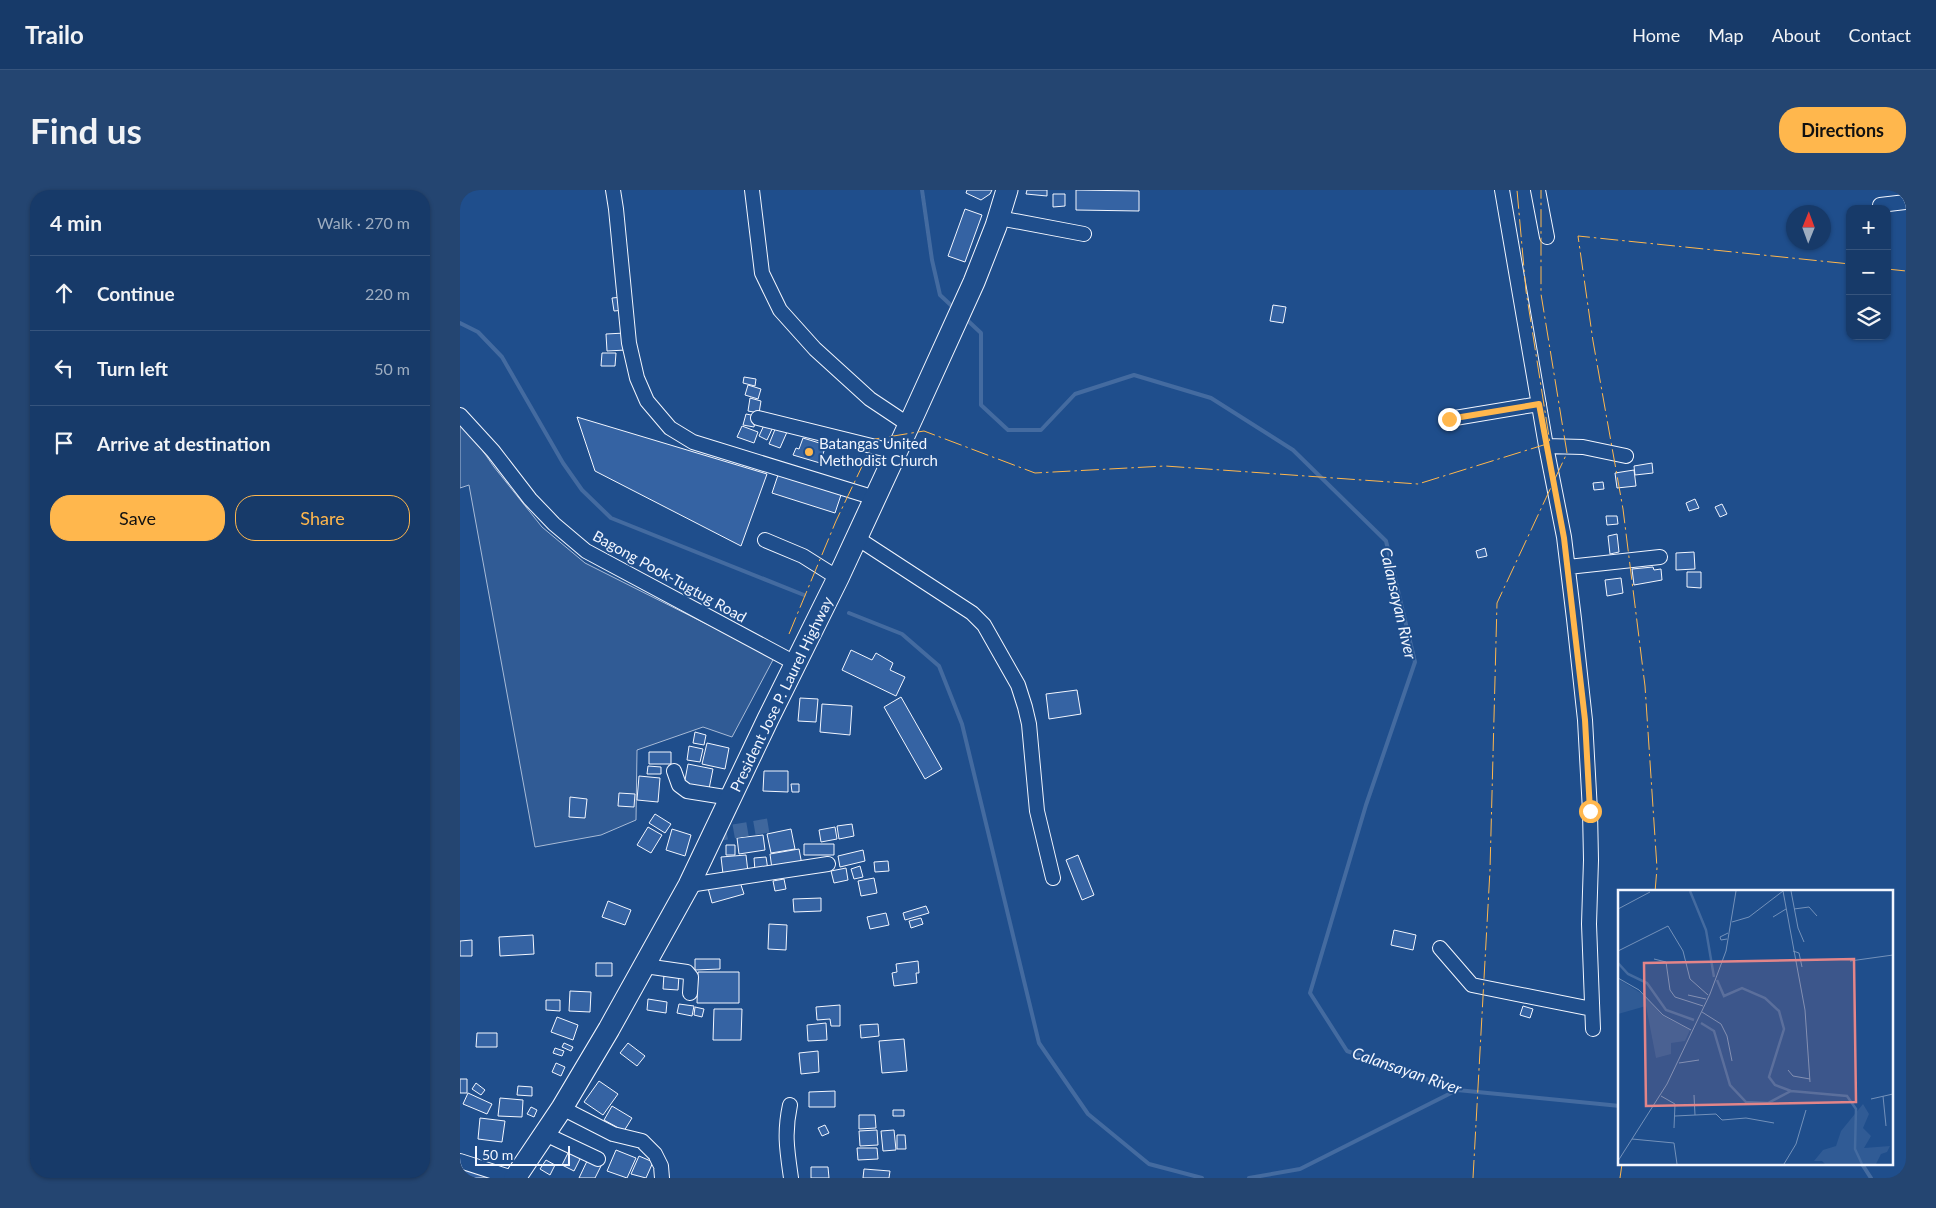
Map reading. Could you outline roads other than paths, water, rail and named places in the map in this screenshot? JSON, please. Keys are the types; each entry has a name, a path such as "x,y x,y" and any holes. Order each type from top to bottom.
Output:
{"highway":[{"name":"President Jose P. Laurel Highway","path":"514,1178 562,1108 645,966 689,885 795,663 838,578 946,345 974,282 999,218 1007,190"}],"street":[{"path":"613,190 629,343 637,378 647,401 670,428 693,442 875,498"},
{"path":"752,190 762,272 780,310 815,350 870,400 909,425"},
{"path":"1502,190 1568,567 1586,738 1591,860 1589,924 1593,1029"},
{"path":"1538,190 1547,237"},
{"path":"1880,205 1906,202"},
{"path":"999,218 1084,234"},
{"path":"1449,419 1539,404"},
{"name":"Bagong Pook-Tugtug Road","path":"460,415 493,451 536,506 586,551 795,663"},
{"path":"758,418 896,452"},
{"path":"1546,446 1583,447 1626,456"},
{"path":"857,538 972,613 984,625 1018,685 1025,707 1029,724 1037,811 1053,878"},
{"path":"765,540 803,556 838,578"},
{"path":"1568,567 1660,557"},
{"path":"674,771 679,785 687,791 731,798"},
{"path":"689,885 828,864"},
{"path":"1440,948 1472,985 1592,1009"},
{"path":"645,966 687,972 691,977 690,993"},
{"path":"790,1105 785,1126 790,1178"},
{"path":"562,1108 612,1134 642,1141 655,1154 662,1166 662,1178"},
{"path":"544,1134 598,1159"},
{"path":"460,1161 514,1178"}],"waterway":[{"name":"Calansayan River","path":"922,190 932,260 940,295 955,309"},
{"name":"Calansayan River","path":"966,319 981,333 981,405 1008,430 1041,430 1075,394 1134,375 1211,398 1293,450 1386,541 1415,662 1366,805 1310,993 1347,1051 1457,1090 1618,1106"},
{"path":"460,323 478,332 502,357 563,463 582,490 611,518 804,595"},
{"path":"849,613 902,634 939,666 962,724 1039,1043 1088,1114 1149,1164 1202,1178"},
{"path":"1249,1178 1300,1169 1457,1090"},
{"name":"Calansayan River","path":"1863,1166 1871,1178"}],"tunnel":[{"path":"713,835 771,825"}],"place":[{"name":"Batangas United Methodist Church","path":"809,452"}]}
